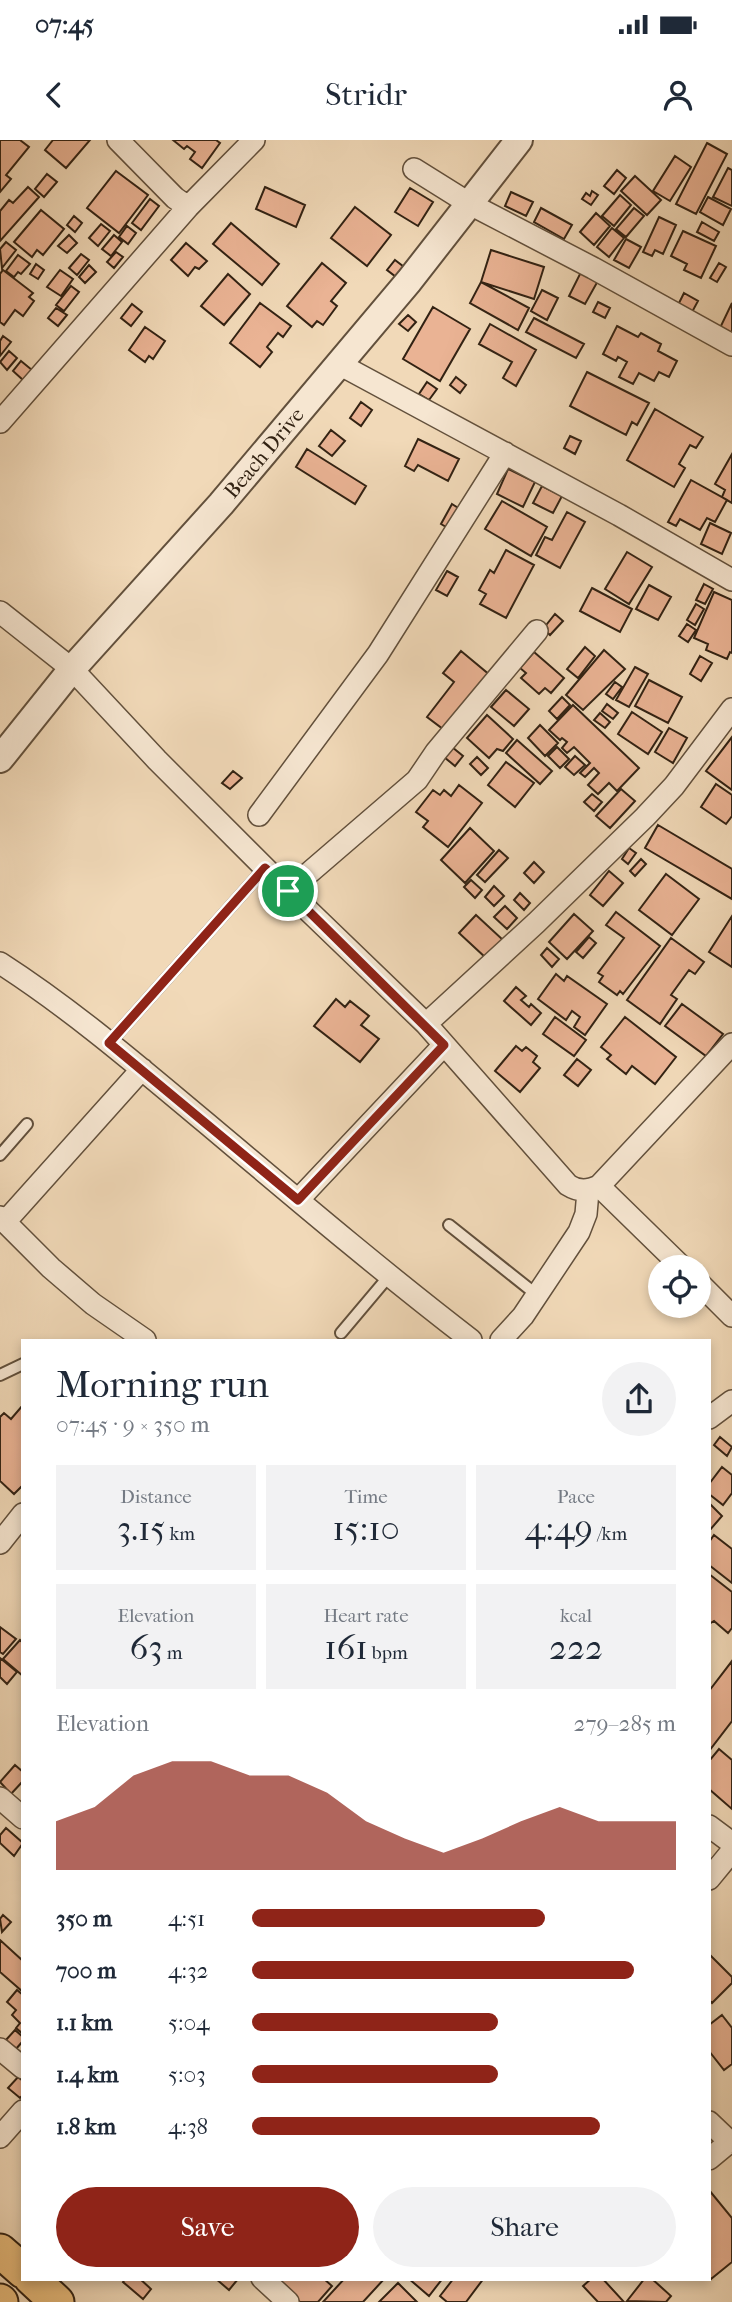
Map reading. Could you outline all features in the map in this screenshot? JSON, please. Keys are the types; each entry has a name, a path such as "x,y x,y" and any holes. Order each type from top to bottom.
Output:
{"main road":[{"path":"0,2251 21,2269"},
{"path":"34,2281 57,2302"}],"street":[{"path":"118,140 174,198 188,207"},
{"path":"0,422 188,207 254,140"},
{"name":"Beach Drive","path":"0,759 72,669 221,504 339,364 519,140"},
{"path":"414,169 470,204 732,345"},
{"path":"339,364 732,580"},
{"path":"259,815 377,654 505,453"},
{"path":"0,612 72,669 157,760 426,1024 568,1185 576,1190 594,1188 669,1255"},
{"path":"288,891 417,780 436,752 537,631"},
{"path":"426,1024 536,923 645,817 674,786 732,709"},
{"path":"0,963 44,992 142,1069 389,1276 470,1339"},
{"path":"501,1339 523,1316 579,1232 594,1188 732,1044"},
{"path":"298,1200 444,1045"},
{"path":"142,1069 3,1219 61,1278 144,1339"},
{"path":"711,1296 732,1316"},
{"path":"711,1417 732,1401"},
{"path":"0,1543 21,1517"},
{"path":"711,1827 732,1843"},
{"path":"711,1877 732,1851"},
{"path":"0,2049 21,2066"},
{"path":"0,2137 21,2113"},
{"path":"711,2124 731,2141 711,2157"},
{"path":"265,2281 288,2302"}],"lane":[{"path":"109,1043 265,868"},
{"path":"0,1155 27,1125"},
{"path":"449,1225 537,1295"},
{"path":"341,1333 389,1276"},
{"path":"0,1375 21,1365"}],"building":[{"path":"0,140 20,140 29,147 6,175 11,179 0,192"},
{"path":"53,140 90,140 66,168 45,150"},
{"path":"173,140 216,140 220,143 202,168 190,159 195,152 187,146 184,149"},
{"path":"707,143 727,154 696,214 676,204"},
{"path":"675,156 691,167 670,201 653,191"},
{"path":"728,168 732,170 732,206 713,197"},
{"path":"617,170 626,178 614,194 604,186"},
{"path":"116,171 148,195 119,233 87,208"},
{"path":"47,174 57,182 44,197 35,189"},
{"path":"635,176 661,200 647,215 621,191"},
{"path":"28,187 39,197 0,241 0,211 9,200 13,203"},
{"path":"265,187 305,205 296,227 256,209"},
{"path":"410,188 433,202 418,226 395,212"},
{"path":"592,191 598,195 591,205 582,199 586,193 590,196"},
{"path":"511,192 533,202 526,216 505,206"},
{"path":"620,195 631,205 614,226 602,216"},
{"path":"708,197 731,209 723,225 700,212"},
{"path":"150,199 159,206 141,230 132,223"},
{"path":"355,207 391,235 367,266 331,238"},
{"path":"541,208 572,225 564,239 534,222"},
{"path":"634,208 644,216 626,237 616,229"},
{"path":"41,210 64,229 43,255 37,250 32,257 14,242"},
{"path":"596,213 610,226 594,245 580,232"},
{"path":"74,216 82,223 75,232 67,225"},
{"path":"659,217 676,225 663,254 655,250 652,256 643,252"},
{"path":"702,222 719,232 714,241 697,232"},
{"path":"231,223 279,264 262,285 213,244"},
{"path":"101,224 110,231 98,246 89,238"},
{"path":"127,226 136,233 128,244 119,237"},
{"path":"612,228 624,238 609,257 597,247"},
{"path":"683,231 716,246 701,278 684,270 687,264 671,256"},
{"path":"69,235 77,243 67,253 58,246"},
{"path":"114,235 122,242 111,256 102,249"},
{"path":"626,239 641,247 629,268 614,260"},
{"path":"6,242 16,250 2,268 0,249"},
{"path":"186,243 207,261 199,269 195,267 188,276 171,260"},
{"path":"491,250 544,267 534,299 481,282"},
{"path":"116,252 123,257 114,268 107,262"},
{"path":"81,254 89,260 77,275 69,268"},
{"path":"18,255 30,264 14,277 6,271"},
{"path":"395,260 408,270 400,280 387,270"},
{"path":"322,263 346,283 331,301 337,306 323,325 317,321 312,327 287,306"},
{"path":"719,263 726,267 717,282 710,278"},
{"path":"36,264 44,270 38,279 30,274"},
{"path":"89,265 96,272 85,283 79,277"},
{"path":"3,270 33,293 29,297 34,301 23,316 15,310 4,325 0,322 0,274"},
{"path":"60,270 73,279 61,296 47,287"},
{"path":"582,270 599,279 585,304 569,296"},
{"path":"228,274 250,294 224,325 201,306"},
{"path":"481,282 529,308 518,330 470,303"},
{"path":"71,286 79,292 64,311 56,305"},
{"path":"542,290 558,298 547,320 531,311"},
{"path":"684,293 698,301 691,314 677,307"},
{"path":"598,302 610,308 605,318 593,312"},
{"path":"260,303 291,326 283,337 278,333 267,347 272,352 260,367 230,343"},
{"path":"732,303 732,337 719,330"},
{"path":"132,304 142,312 131,326 121,318"},
{"path":"433,307 470,329 440,381 403,359"},
{"path":"56,308 67,315 58,326 48,318"},
{"path":"408,315 416,322 408,331 399,324"},
{"path":"534,318 584,344 576,358 526,332"},
{"path":"490,324 536,350 516,386 503,378 512,362 479,344"},
{"path":"617,326 638,337 641,333 661,344 658,351 677,361 669,377 659,372 654,381 639,373 633,384 619,377 627,362 618,357 616,361 603,354"},
{"path":"145,327 165,341 153,359 149,356 145,362 129,350"},
{"path":"3,336 11,342 0,356 0,341"},
{"path":"9,351 17,358 7,370 0,362"},
{"path":"21,361 32,370 23,380 13,371"},
{"path":"587,372 649,403 637,425 632,422 626,435 570,406"},
{"path":"456,377 466,385 460,393 450,385"},
{"path":"427,382 437,389 429,400 419,394"},
{"path":"361,402 372,410 361,426 350,418"},
{"path":"655,409 703,437 696,448 690,445 679,464 685,468 674,487 627,460"},
{"path":"331,430 345,441 332,456 319,446"},
{"path":"570,436 581,441 575,454 564,448"},
{"path":"418,439 459,459 448,481 418,465 414,471 405,466"},
{"path":"307,449 366,486 355,504 296,467"},
{"path":"732,454 732,503 722,497 725,490 715,484"},
{"path":"508,469 535,482 523,507 497,494"},
{"path":"691,480 727,500 715,522 707,518 700,530 680,519 676,526 668,522"},
{"path":"542,486 562,496 553,513 533,503"},
{"path":"502,501 547,527 531,556 485,529"},
{"path":"452,504 463,511 453,531 441,524"},
{"path":"567,512 585,522 560,568 536,555 545,537 552,540"},
{"path":"710,523 731,533 722,554 701,544"},
{"path":"506,550 534,565 506,618 480,604 486,594 479,590 490,570 494,573"},
{"path":"627,552 652,567 629,604 605,589"},
{"path":"447,571 458,577 447,596 436,590"},
{"path":"704,584 713,589 705,604 696,600"},
{"path":"649,585 671,597 658,620 636,609"},
{"path":"592,588 632,609 620,632 580,611"},
{"path":"714,592 732,600 732,653 730,652 727,659 706,650 708,644 694,638"},
{"path":"696,604 704,609 695,625 687,620"},
{"path":"555,614 563,621 550,635 543,629"},
{"path":"687,624 696,630 688,642 679,636"},
{"path":"585,647 595,656 578,678 567,669"},
{"path":"604,650 625,669 583,710 566,695"},
{"path":"461,651 491,676 447,732 427,717 454,682 443,673"},
{"path":"534,652 564,678 551,693 545,688 539,694 521,678 526,673 520,668"},
{"path":"700,656 712,663 701,681 690,674"},
{"path":"635,667 648,674 629,707 616,700"},
{"path":"649,680 682,697 668,723 635,706"},
{"path":"615,682 622,687 613,699 606,694"},
{"path":"506,690 529,709 514,726 491,707"},
{"path":"562,697 570,705 557,719 549,711"},
{"path":"607,704 618,713 613,719 602,711"},
{"path":"573,705 639,768 617,791 609,783 598,794 588,785 599,773 594,768 585,777 580,773 590,763 574,747 567,753 562,748 567,742 562,738 560,740 549,730"},
{"path":"632,712 662,732 648,754 618,734"},
{"path":"600,713 610,722 605,728 594,720"},
{"path":"487,715 513,739 503,751 497,749 489,758 467,738"},
{"path":"540,725 558,743 545,756 528,738"},
{"path":"669,728 687,738 673,763 655,752"},
{"path":"732,737 732,790 706,771"},
{"path":"517,740 552,771 540,784 506,753"},
{"path":"452,747 463,756 455,766 444,757"},
{"path":"557,747 569,759 560,768 548,756"},
{"path":"575,756 585,765 574,775 565,767"},
{"path":"477,757 488,768 481,775 470,764"},
{"path":"506,762 534,783 515,807 488,785"},
{"path":"233,771 242,778 230,789 222,783"},
{"path":"716,784 732,795 732,816 726,824 701,807"},
{"path":"459,785 482,803 448,847 423,827 428,821 416,812 433,790 440,795 444,790 451,796"},
{"path":"621,789 635,801 610,828 596,816"},
{"path":"592,794 602,802 594,811 584,802"},
{"path":"658,825 732,869 732,899 645,848"},
{"path":"470,828 494,851 465,883 441,860"},
{"path":"629,848 636,853 628,864 622,859"},
{"path":"499,850 508,858 485,882 477,875"},
{"path":"641,859 646,864 635,876 630,871"},
{"path":"534,862 544,872 534,883 524,873"},
{"path":"609,871 623,883 603,906 590,895"},
{"path":"666,874 699,899 672,935 639,910"},
{"path":"471,880 482,890 475,898 464,887"},
{"path":"494,886 504,896 494,906 485,897"},
{"path":"520,893 530,903 524,910 514,900"},
{"path":"505,906 517,918 507,929 494,917"},
{"path":"616,912 660,946 623,994 620,991 617,995 599,982 603,976 598,973 624,938 606,925"},
{"path":"574,914 593,931 567,959 549,942"},
{"path":"476,915 503,940 486,958 459,933"},
{"path":"732,916 732,967 709,952"},
{"path":"589,937 596,943 583,958 576,952"},
{"path":"671,938 704,962 695,974 689,970 671,995 677,999 660,1024 627,1000"},
{"path":"547,948 559,959 552,967 541,955"},
{"path":"556,974 564,981 567,976 607,1004 585,1035 574,1027 580,1017 572,1011 566,1020 538,999"},
{"path":"516,987 526,996 521,1000 541,1013 531,1025 504,1001"},
{"path":"336,999 345,1007 350,1001 369,1016 361,1025 379,1039 360,1062 314,1026"},
{"path":"682,1004 723,1034 706,1056 665,1026"},
{"path":"555,1017 586,1040 574,1056 543,1034"},
{"path":"625,1017 676,1057 655,1084 632,1066 626,1074 607,1059 611,1055 601,1047"},
{"path":"516,1046 522,1051 526,1047 537,1056 533,1062 540,1068 520,1092 495,1071"},
{"path":"577,1059 591,1070 578,1086 564,1075"},
{"path":"21,1407 21,1487 14,1494 0,1481 0,1417 4,1413 11,1419"},
{"path":"720,1437 732,1447 727,1456 714,1445"},
{"path":"722,1467 732,1475 732,1493 723,1505 711,1496 711,1481"},
{"path":"711,1505 722,1516 711,1529"},
{"path":"714,1535 732,1549 732,1583 711,1567 711,1539"},
{"path":"711,1576 732,1592 732,1628 728,1633 714,1621 711,1623"},
{"path":"0,1627 16,1639 3,1654 0,1652"},
{"path":"20,1640 21,1674 3,1659"},
{"path":"0,1658 17,1672 7,1684 0,1677"},
{"path":"732,1661 732,1721 711,1748 711,1688"},
{"path":"719,1749 732,1760 732,1809 711,1791 711,1759"},
{"path":"15,1765 21,1770 21,1783 11,1794 0,1782"},
{"path":"6,1828 21,1841 14,1856 0,1843 0,1835"},
{"path":"3,1915 11,1922 2,1932 0,1919"},
{"path":"0,1940 21,1959 21,1990 0,1972"},
{"path":"711,1956 732,1977 732,1983 712,2003"},
{"path":"17,1990 21,1993 21,2032 16,2028 20,2023 12,2015 16,2010 7,2002"},
{"path":"722,2015 732,2028 732,2064 724,2070 711,2054 711,2023"},
{"path":"15,2030 21,2035 21,2043 15,2050 5,2041"},
{"path":"18,2077 21,2079 21,2097 20,2098 8,2088"},
{"path":"711,2192 732,2218 732,2262 711,2279"},
{"path":"142,2281 151,2289 143,2299 123,2282"},
{"path":"218,2281 236,2281 229,2290"},
{"path":"274,2281 326,2281 332,2286 318,2302 300,2302"},
{"path":"342,2281 382,2281 363,2302 323,2302"},
{"path":"412,2281 441,2281 429,2296"},
{"path":"452,2281 482,2281 466,2302 447,2302 440,2296"},
{"path":"589,2281 605,2281 624,2302 598,2302 583,2286"},
{"path":"643,2281 654,2281 671,2296 666,2302 627,2301"},
{"path":"398,2283 417,2302 379,2302"}],"route":[{"path":"265,868 288,891 426,1024 444,1045 298,1200 109,1043 265,868"}]}
